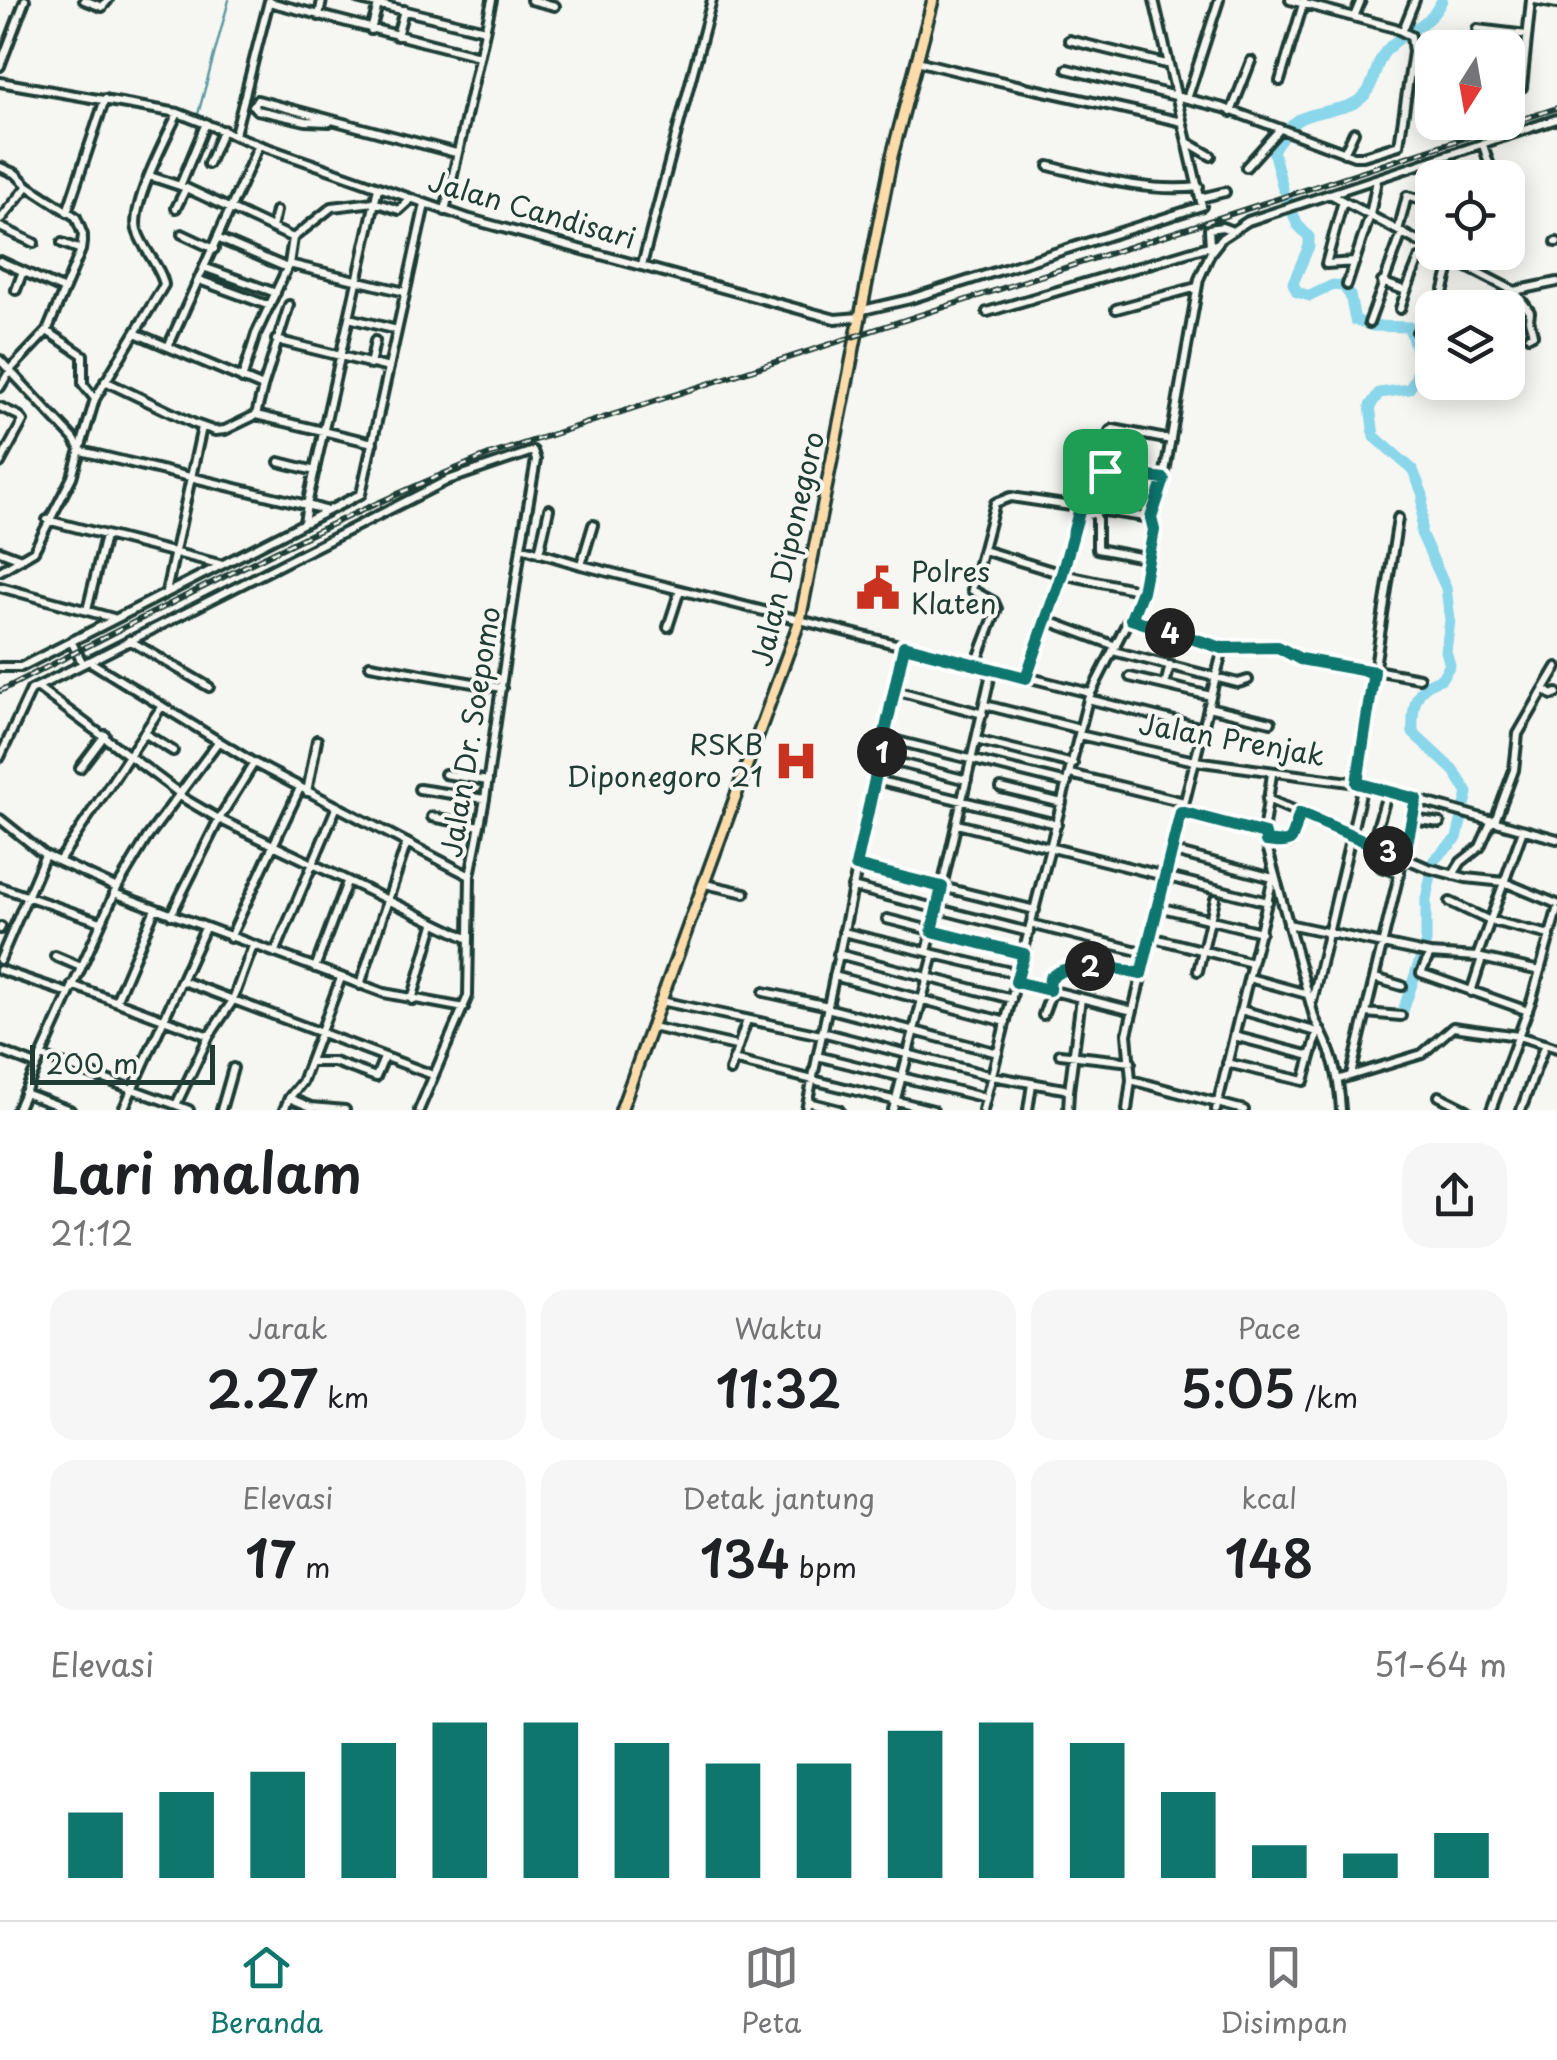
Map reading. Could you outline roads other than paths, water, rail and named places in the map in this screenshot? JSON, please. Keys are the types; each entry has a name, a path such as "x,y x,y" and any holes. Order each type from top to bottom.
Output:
{"highway":[{"name":"Jalan Diponegoro","path":"621,1110 800,620 892,156 933,0"}],"street":[{"path":"0,66 25,0"},
{"path":"84,0 104,7 108,0"},
{"path":"319,16 322,0"},
{"path":"360,0 485,30"},
{"path":"444,210 492,0"},
{"path":"531,0 555,6"},
{"path":"642,264 712,0"},
{"path":"1154,0 1200,198 1225,192"},
{"path":"1186,99 1219,0"},
{"path":"1290,0 1407,33"},
{"path":"1354,17 1362,0"},
{"path":"1067,69 1231,112 1344,153 1364,156 1398,145 1414,52 1407,33 1415,0"},
{"path":"1525,49 1533,0 1557,4"},
{"path":"235,135 269,1 479,56"},
{"path":"1280,81 1304,2"},
{"path":"372,30 378,5"},
{"path":"398,36 404,10"},
{"path":"1477,29 1527,35"},
{"path":"1070,40 1167,64"},
{"path":"917,60 1029,90 1182,122"},
{"path":"1231,112 1251,61"},
{"name":"Jalan Candisari","path":"0,82 178,113 376,195 411,199 835,319 1202,206 1200,198"},
{"path":"67,212 105,99"},
{"path":"244,100 254,103 257,110 329,122 456,154"},
{"path":"0,571 34,551 72,477 95,399 164,281 136,228 137,212 178,113"},
{"path":"982,1110 1089,696 1142,591 1154,530 1151,518 1164,479 1197,287 1214,244 1230,230 1283,209 1555,122"},
{"path":"176,208 206,124"},
{"path":"208,164 222,130"},
{"path":"1246,167 1280,130"},
{"path":"1344,153 1354,132"},
{"path":"1188,142 1211,156"},
{"path":"1483,145 1488,160"},
{"path":"168,347 259,146"},
{"path":"1048,166 1130,185 1172,190 1198,188"},
{"path":"0,167 16,174 80,222 83,235 81,250 47,331 11,369 0,387"},
{"path":"150,176 183,187 293,238"},
{"path":"1348,285 1377,180"},
{"path":"28,186 0,224 34,243"},
{"path":"1330,194 1415,240"},
{"path":"304,522 376,195"},
{"path":"242,379 256,334 287,266 293,238 332,207 376,195 399,210 411,199"},
{"path":"1369,323 1400,232 1407,196 1415,198"},
{"path":"1343,201 1326,264 1355,262"},
{"path":"0,667 22,667 364,491 425,204"},
{"path":"272,228 276,211"},
{"path":"1214,244 1208,230 1230,230"},
{"path":"182,234 214,248"},
{"path":"218,238 287,266 405,292"},
{"path":"62,242 81,250"},
{"path":"987,312 1214,244"},
{"path":"0,262 62,289"},
{"path":"206,268 276,293"},
{"path":"1400,309 1415,269"},
{"path":"1478,270 1514,290"},
{"path":"16,290 22,271"},
{"path":"199,280 270,306"},
{"path":"1382,282 1406,291"},
{"path":"1521,290 1557,282"},
{"path":"1116,309 1197,287"},
{"path":"1525,304 1533,334 1529,336"},
{"path":"256,415 289,305"},
{"path":"349,318 397,330"},
{"path":"47,331 82,355 83,384 95,399"},
{"path":"135,333 263,387"},
{"path":"276,340 389,368"},
{"path":"370,364 375,341"},
{"path":"0,360 81,451 326,510"},
{"path":"105,381 220,432 256,415 373,443"},
{"path":"0,407 23,422 0,462"},
{"path":"166,593 202,427"},
{"path":"1106,450 1112,430 1171,440"},
{"name":"Jalan Dr. Soepomo","path":"86,663 254,764 470,876 536,460 533,451 448,480 129,640"},
{"path":"279,462 315,471"},
{"path":"1026,678 1102,472 1164,479"},
{"path":"976,664 997,605 972,592 995,503 1007,497 1151,518"},
{"path":"1087,508 1097,518 1097,549 1150,559"},
{"path":"539,553 549,509"},
{"path":"1311,1004 1360,784 1398,518"},
{"path":"48,520 220,564"},
{"path":"581,565 593,525"},
{"path":"87,610 105,536"},
{"path":"521,546 581,565 976,664 1203,728"},
{"path":"983,550 1062,574 1142,591"},
{"path":"0,551 22,559"},
{"path":"0,586 114,618"},
{"path":"668,628 680,590"},
{"path":"1131,619 1222,648 1278,647 1300,659 1419,678"},
{"path":"1046,620 1115,649 1238,683 1248,680"},
{"path":"0,757 24,701 37,687 129,640 209,687"},
{"path":"70,641 86,663"},
{"path":"839,1110 807,1106 904,646"},
{"path":"1141,1110 1127,1108 1131,1062 1127,1034 1222,648"},
{"path":"370,665 502,688"},
{"path":"1165,685 1170,665"},
{"path":"1452,875 1478,849 1494,820 1513,774 1518,734 1557,667"},
{"path":"893,1110 927,977 932,931 992,669"},
{"path":"1130,676 1211,696"},
{"path":"37,687 178,794 219,819 468,939"},
{"path":"1544,689 1552,696 1557,693"},
{"name":"Jalan Prenjak","path":"895,690 1194,761 1360,784 1555,840"},
{"path":"59,861 162,706"},
{"path":"1208,707 1271,722"},
{"path":"144,733 173,751"},
{"path":"80,768 105,735"},
{"path":"884,738 1067,784"},
{"path":"230,938 272,845 304,790 317,740"},
{"path":"976,740 1072,764"},
{"path":"17,1110 116,891 178,794 218,742"},
{"path":"880,758 967,780"},
{"path":"171,915 219,819 254,764"},
{"path":"445,774 488,781"},
{"path":"1070,774 1184,802"},
{"path":"1272,774 1265,838 1307,994 1340,1079 1340,1110"},
{"path":"876,780 1057,824"},
{"path":"1001,788 1062,803"},
{"path":"419,789 485,799"},
{"path":"1372,844 1388,791"},
{"path":"1267,799 1432,870 1504,882 1557,907 1528,1011 1491,1110"},
{"path":"1351,1075 1416,799"},
{"path":"275,954 337,806"},
{"path":"1181,812 1289,843 1300,813"},
{"path":"432,817 480,826"},
{"path":"0,819 45,855 155,909 360,985 412,1000 464,1008"},
{"path":"1412,819 1440,824"},
{"path":"957,824 1268,902"},
{"path":"1471,992 1488,920 1522,830"},
{"path":"360,985 406,845"},
{"path":"1171,852 1274,875"},
{"path":"0,960 45,855"},
{"path":"856,866 1034,910"},
{"path":"1381,867 1400,874"},
{"path":"1217,1106 1274,875"},
{"path":"419,1110 464,1008 470,978 470,876"},
{"path":"315,968 347,882"},
{"path":"704,884 746,894"},
{"path":"0,887 101,922"},
{"path":"852,887 1146,953"},
{"path":"1198,971 1215,899"},
{"path":"1450,902 1488,920 1550,935"},
{"path":"1158,907 1261,932"},
{"path":"116,1001 155,909"},
{"path":"886,919 1024,954"},
{"path":"412,1000 434,924"},
{"path":"1288,924 1427,954 1480,957 1540,971"},
{"path":"123,1110 204,928"},
{"path":"842,932 1132,1011"},
{"path":"1150,937 1252,963"},
{"path":"176,1106 209,1036 232,1002 254,946"},
{"path":"838,954 1012,999"},
{"path":"1427,954 1422,974 1528,1011"},
{"path":"1545,955 1557,958"},
{"path":"55,956 80,967"},
{"path":"1044,1016 1050,978 1071,966 1141,974"},
{"path":"0,970 68,994"},
{"path":"834,976 1006,1022"},
{"path":"284,1110 300,1086 341,978"},
{"path":"1248,978 1307,994"},
{"path":"1375,978 1402,986"},
{"path":"182,981 433,1076"},
{"path":"72,985 209,1036"},
{"path":"764,992 998,1053"},
{"path":"1068,1110 1082,998"},
{"path":"661,1001 1069,1092"},
{"path":"1241,1010 1320,1032"},
{"path":"1366,1013 1401,1016"},
{"path":"730,1070 747,1020"},
{"path":"652,1027 736,1046"},
{"path":"1340,1079 1422,1054 1448,1028 1518,1036 1557,1048"},
{"path":"1226,1063 1301,1082 1306,1079 1320,1032"},
{"path":"1234,1036 1312,1056"},
{"path":"1521,1110 1546,1044"},
{"path":"0,1052 37,1065"},
{"path":"1060,1054 1131,1062"},
{"path":"41,1056 190,1110"},
{"path":"817,1056 986,1098"},
{"path":"310,1062 334,1062 376,1078 384,1058"},
{"path":"732,1060 933,1110"},
{"path":"221,1110 234,1068"},
{"path":"1131,1080 1217,1106 1244,1110"},
{"path":"1028,1110 1032,1084"},
{"path":"24,1093 70,1110"},
{"path":"1439,1096 1467,1110"},
{"path":"289,1098 311,1107 344,1110"}],"waterway":[{"path":"197,118 229,0"},
{"path":"1283,189 1273,150 1287,130 1306,116 1358,101 1368,90 1385,52 1430,17 1442,0"},
{"path":"1288,200 1297,224 1309,237 1293,283 1297,292 1310,296 1333,285 1343,286 1350,295 1355,320 1373,326 1409,327 1418,359 1417,374 1409,389 1379,393 1370,406 1374,436 1413,470 1423,495 1421,533 1446,588 1450,620 1446,651 1450,665 1441,679 1425,687 1416,699 1413,733 1454,771 1468,793 1457,838 1434,860 1426,899 1426,942 1403,1011"}],"railway":[{"path":"0,691 303,538 489,455 1557,108"}],"place":[{"name":"Polres Klaten","path":"878,588"},
{"name":"RSKB Diponegoro 21","path":"796,761"}]}
